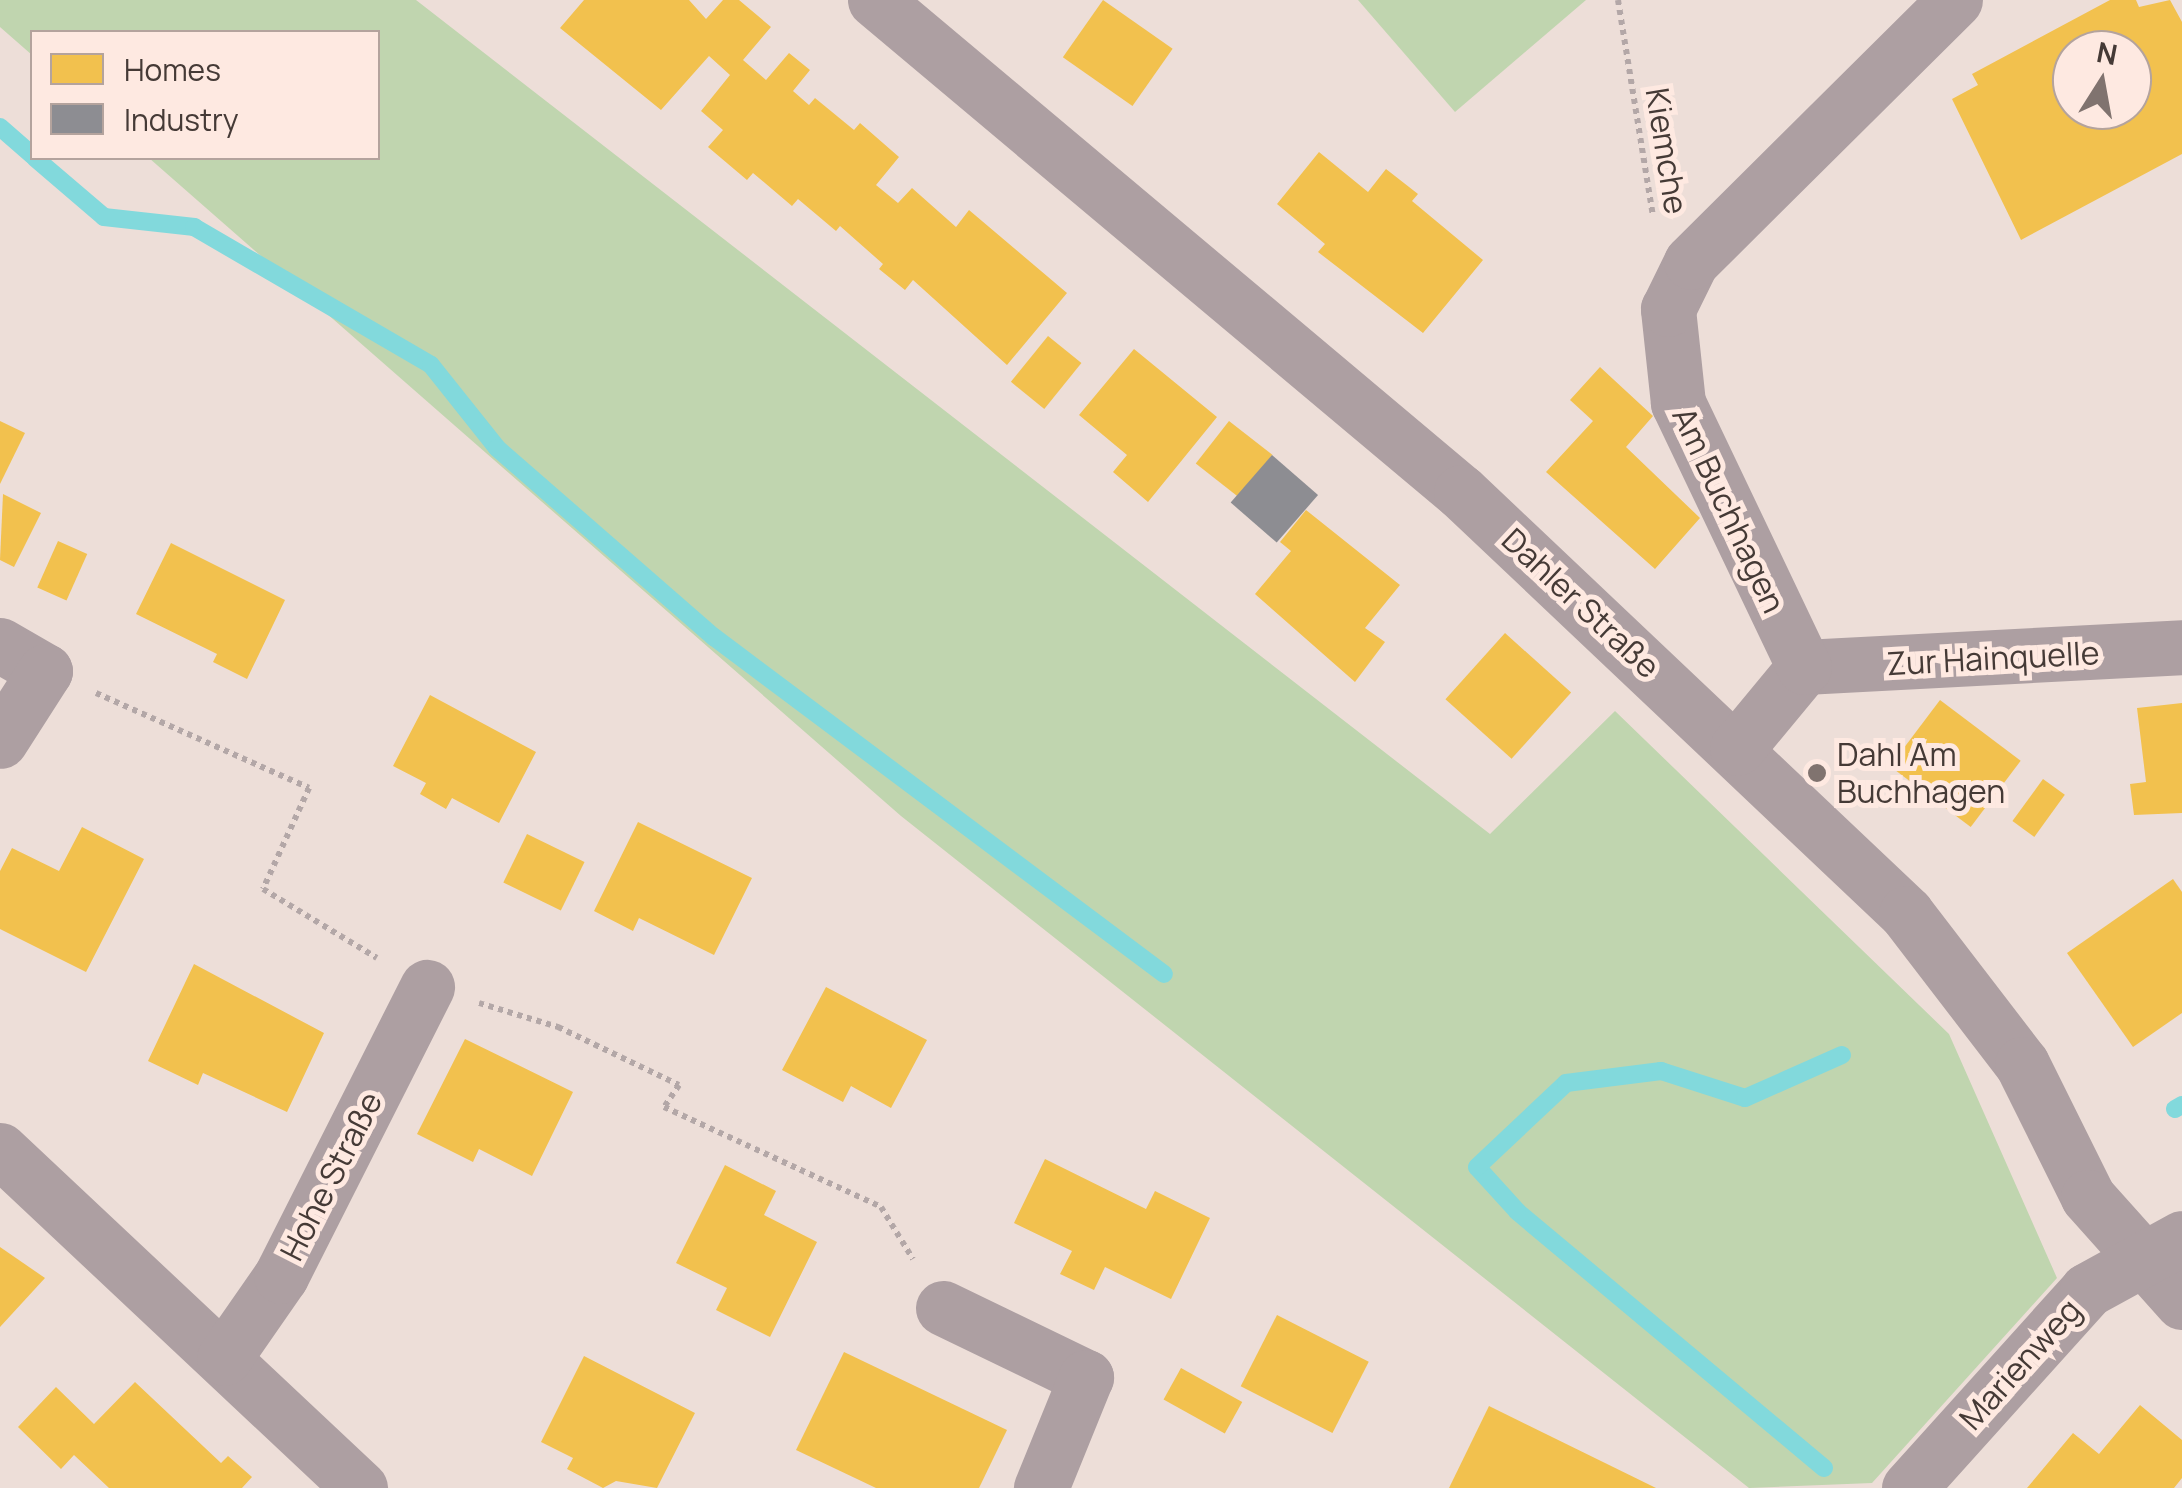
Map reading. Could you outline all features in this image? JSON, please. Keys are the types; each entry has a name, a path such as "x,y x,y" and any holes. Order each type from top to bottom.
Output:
{"street":[{"name":"Dahler Straße","path":"875,0 1461,492 1738,748 1906,913 1970,991 2022,1064 2088,1197 2163,1247 2182,1302"},
{"path":"1668,309 1691,262 1956,0"},
{"name":"Am Buchhagen","path":"1668,309 1678,403 1804,667"},
{"name":"Zur Hainquelle","path":"1804,667 2182,647"},
{"path":"0,742 22,658"},
{"path":"1738,748 1804,667"},
{"name":"Hohe Straße","path":"224,1358 281,1276 427,988"},
{"path":"0,1150 360,1488"},
{"name":"Marienweg","path":"1910,1488 2087,1290 2163,1247"},
{"path":"943,1308 1086,1378 1041,1488"}],"path":[{"name":"Kiemche","path":"1618,0 1668,309"},
{"path":"22,658 309,788 263,889 427,988 558,1027 679,1085 664,1107 881,1207 943,1308"}],"green space":[{"path":"0,0 416,0 1490,834 1615,711 1949,1034 2057,1278 1872,1483 1749,1488 901,816 151,160 380,160 380,30 30,30 30,53 0,27"},
{"path":"1358,0 1586,0 1455,112"}],"building: Homes":[{"path":"584,0 689,0 706,19 723,0 739,0 771,27 743,60 766,80 789,53 810,70 793,91 809,105 815,98 854,130 860,123 899,157 876,185 898,203 912,188 956,227 969,210 1067,293 1007,365 913,280 905,290 879,269 883,264 840,226 836,231 798,199 792,206 753,173 747,180 708,147 723,130 701,111 730,75 709,56 661,110 560,28"},
{"path":"1103,0 1173,49 1132,106 1063,57"},
{"path":"2110,0 2136,0 2139,7 2170,0 2182,22 2182,154 2021,240 1952,99 1978,85 1972,74 2052,31 2052,130 2152,130 2152,30 2054,30"},
{"path":"1319,152 1368,192 1386,169 1418,194 1412,201 1483,260 1423,333 1318,252 1325,244 1277,204"},
{"path":"1048,336 1081,363 1044,409 1011,382"},
{"path":"1134,349 1217,417 1148,502 1113,472 1127,455 1079,415"},
{"path":"1600,367 1653,416 1626,447 1700,518 1655,569 1546,472 1593,421 1570,400"},
{"path":"0,421 25,433 0,484"},
{"path":"1229,421 1272,455 1239,497 1196,464"},
{"path":"3,494 41,513 14,567 0,560"},
{"path":"1306,510 1400,585 1365,628 1385,642 1355,682 1255,594 1291,551 1280,542"},
{"path":"58,541 87,554 66,601 37,588"},
{"path":"171,543 285,600 247,679 213,662 217,654 136,614"},
{"path":"1505,633 1571,693 1512,759 1445,699"},
{"path":"430,695 536,752 499,823 452,798 446,809 420,794 426,783 393,766"},
{"path":"1940,700 2021,761 1971,827 1890,766"},
{"path":"2182,703 2182,813 2134,815 2130,784 2146,782 2137,708"},
{"path":"2043,779 2065,795 2034,837 2012,821"},
{"path":"638,822 752,878 714,955 639,918 633,931 594,911"},
{"path":"82,827 144,859 86,972 0,929 0,871 12,848 59,871"},
{"path":"527,834 585,862 561,911 503,883"},
{"path":"2173,879 2182,892 2182,1013 2133,1047 2067,953"},
{"path":"194,964 324,1033 287,1112 203,1073 198,1085 148,1061"},
{"path":"826,987 927,1040 891,1108 851,1086 843,1102 782,1070"},
{"path":"465,1039 573,1092 532,1176 479,1149 473,1162 417,1134"},
{"path":"1045,1159 1146,1209 1155,1191 1210,1218 1171,1299 1105,1267 1094,1290 1060,1274 1072,1251 1014,1223"},
{"path":"725,1165 776,1191 764,1215 817,1242 770,1337 716,1310 727,1288 676,1263"},
{"path":"0,1247 45,1278 0,1327"},
{"path":"1277,1315 1369,1362 1332,1433 1241,1386"},
{"path":"844,1352 1007,1430 979,1488 876,1488 796,1450"},
{"path":"584,1356 695,1413 657,1488 616,1481 603,1488 567,1469 573,1458 541,1442"},
{"path":"1181,1368 1242,1402 1225,1433 1164,1399"},
{"path":"135,1382 221,1463 228,1456 252,1477 242,1488 109,1488 74,1455 61,1469 18,1427 56,1387 94,1424"},
{"path":"2140,1405 2182,1440 2182,1478 2174,1488 2027,1488 2073,1433 2099,1454"},
{"path":"1489,1406 1656,1488 1449,1488"}],"building: Industry":[{"path":"1272,455 1318,495 1277,543 1231,503"}],"waterway":[{"path":"0,127 30,153"},
{"path":"37,160 104,217 194,227 431,365 497,448 714,637 1164,974"},
{"path":"1824,1468 1517,1211 1477,1167 1566,1083 1661,1071 1745,1098 1842,1055"},
{"path":"2175,1109 2182,1105"}],"place":[{"name":"Dahl Am Buchhagen","path":"1817,773"}]}
